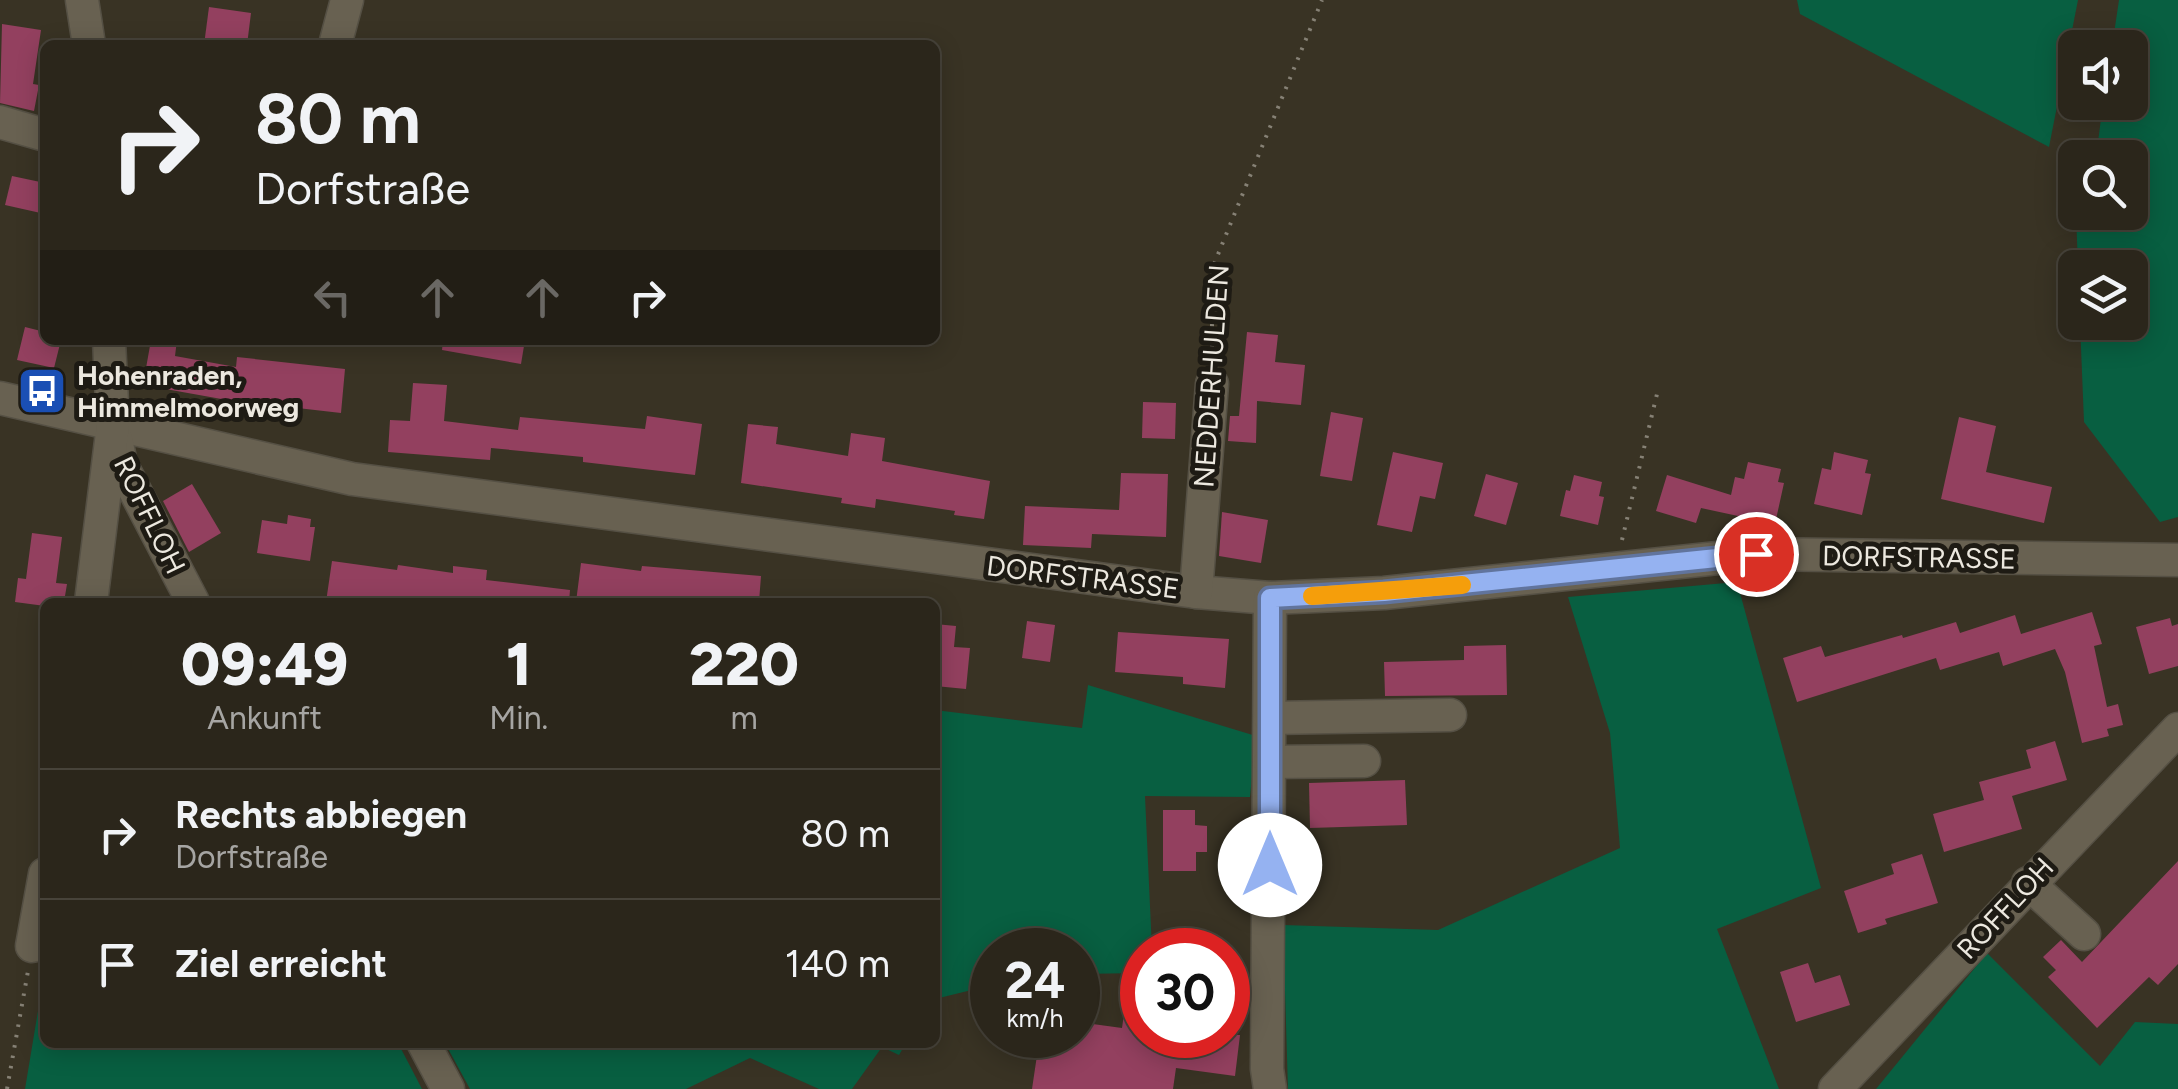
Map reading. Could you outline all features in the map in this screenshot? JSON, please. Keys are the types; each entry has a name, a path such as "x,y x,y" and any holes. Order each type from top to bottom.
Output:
{"street":[{"path":"82,0 88,40"},
{"path":"337,40 348,0"},
{"path":"0,122 40,134"},
{"path":"91,598 113,425 109,345"},
{"name":"NEDDERHULDEN","path":"1196,592 1212,384"},
{"name":"DORFSTRASSE","path":"0,398 352,479 1196,592 1270,598 1384,592 1756,554 2178,560"},
{"name":"ROFFLOH","path":"113,425 120,464 191,598"},
{"path":"1270,598 1270,1089"},
{"path":"1270,718 1450,715"},
{"name":"ROFFLOH","path":"1834,1089 2178,729"},
{"path":"1270,762 1364,761"},
{"path":"2028,883 2084,934"},
{"path":"32,946 40,902"},
{"path":"426,1048 448,1089"}],"path":[{"name":"NEDDERHULDEN","path":"1212,384 1212,268 1322,0"},
{"path":"1615,569 1657,394"},
{"path":"7,1089 32,946"}],"green space":[{"path":"1797,0 2078,0 2072,30 2058,30 2058,101 2049,147 1800,14"},
{"path":"2119,0 2178,0 2178,517 2160,522 2084,422 2081,340 2148,340 2148,250 2077,250 2077,230 2148,230 2148,140 2098,140 2101,120 2148,120 2148,30 2115,30"},
{"path":"1737,582 1821,888 1717,929 1779,1089 1288,1089 1283,925 1438,930 1620,848 1610,733 1568,597"},
{"path":"1088,685 1256,736 1250,797 1145,796 1151,928 1120,928 1120,973 1100,974 1100,928 970,928 970,990 940,998 940,711 1082,728"},
{"path":"1987,953 2100,1066 2135,1022 2178,1024 2178,1089 1876,1089"},
{"path":"40,999 40,1048 401,1048 422,1089 25,1089"},
{"path":"448,1048 881,1048 852,1089 819,1089 750,1058 686,1089 470,1089"},
{"path":"884,1048 903,1048 899,1055"}],"building":[{"path":"209,7 251,13 248,40 205,40"},
{"path":"2,24 41,30 33,84 39,85 34,111 0,103"},
{"path":"12,176 40,182 40,213 5,205"},
{"path":"25,327 40,331 40,345 60,345 54,368 17,360"},
{"path":"1247,332 1278,335 1275,362 1305,365 1301,405 1257,401 1256,443 1228,441 1230,416 1239,416"},
{"path":"150,345 176,345 175,356 236,367 237,357 345,369 341,413 227,400 143,385"},
{"path":"442,345 524,345 521,364 442,350"},
{"path":"413,383 447,385 444,421 518,430 520,417 645,429 647,416 702,424 695,475 583,462 583,457 491,448 490,460 388,452 390,420 410,421"},
{"path":"1143,402 1176,403 1175,439 1142,438"},
{"path":"1331,412 1363,418 1352,481 1320,476"},
{"path":"1959,417 1996,426 1986,472 2052,487 2044,523 1941,499"},
{"path":"748,424 778,427 776,444 848,456 851,433 885,438 882,461 990,481 984,519 876,499 875,508 841,503 842,498 741,483"},
{"path":"1393,452 1443,463 1435,499 1420,496 1412,532 1377,525"},
{"path":"1834,452 1868,460 1865,473 1871,474 1862,515 1814,504 1822,468 1831,470"},
{"path":"1748,462 1781,469 1778,482 1784,483 1775,524 1701,508 1696,523 1656,511 1667,475 1731,495 1735,477 1744,479"},
{"path":"1121,473 1168,474 1166,537 1092,534 1091,548 1023,545 1025,506 1119,510"},
{"path":"1486,474 1518,483 1506,525 1474,516"},
{"path":"1574,475 1602,482 1599,496 1604,497 1598,525 1560,516"},
{"path":"192,484 221,533 189,552 163,501"},
{"path":"1222,512 1268,520 1261,563 1219,556"},
{"path":"288,515 311,519 310,527 315,527 310,561 257,553 262,520 287,524"},
{"path":"32,533 62,537 56,583 67,584 65,598 40,598 40,605 15,602 18,578 26,579"},
{"path":"332,561 397,570 398,565 453,573 453,566 487,570 486,580 570,590 569,598 327,598"},
{"path":"581,563 641,571 642,566 761,576 759,598 577,598"},
{"path":"2092,612 2102,644 2094,646 2107,707 2118,704 2123,725 2107,729 2109,736 2082,743 2065,672 2055,649 2003,666 1999,652 1940,670 1936,658 1797,702 1783,658 1821,646 1825,657 1956,622 1960,633 2015,615 2021,634"},
{"path":"2170,618 2172,626 2178,624 2178,666 2149,674 2136,627"},
{"path":"1027,621 1055,625 1050,662 1022,658"},
{"path":"940,624 956,626 954,647 970,648 966,689 940,686"},
{"path":"1118,632 1229,639 1225,688 1183,684 1183,677 1115,672"},
{"path":"1506,645 1507,695 1385,696 1384,662 1464,660 1464,646"},
{"path":"2055,741 2067,780 2012,796 2022,829 1944,852 1933,814 1984,800 1979,782 2031,768 2026,750"},
{"path":"1405,780 1407,825 1310,828 1309,783"},
{"path":"1163,810 1195,810 1195,825 1207,826 1207,852 1196,852 1196,871 1163,871"},
{"path":"1922,854 1938,903 1885,919 1887,924 1858,933 1844,891 1894,874 1891,864"},
{"path":"2178,861 2178,964 2158,985 2149,977 2097,1028 2048,977 2056,970 2043,957 2061,940 2082,962"},
{"path":"1808,963 1815,983 1840,975 1850,1005 1796,1022 1780,972"},
{"path":"1100,1025 1120,1028 1120,1058 1237,1058 1235,1076 1176,1068 1173,1089 1032,1089 1037,1058 1100,1058"}],"slow traffic":[{"path":"1312,596 1462,585"}],"place":[{"name":"Hohenraden, Himmelmoorweg","path":"42,391"}],"route":[{"path":"1270,865 1270,598 1384,592 1756,554"}]}
